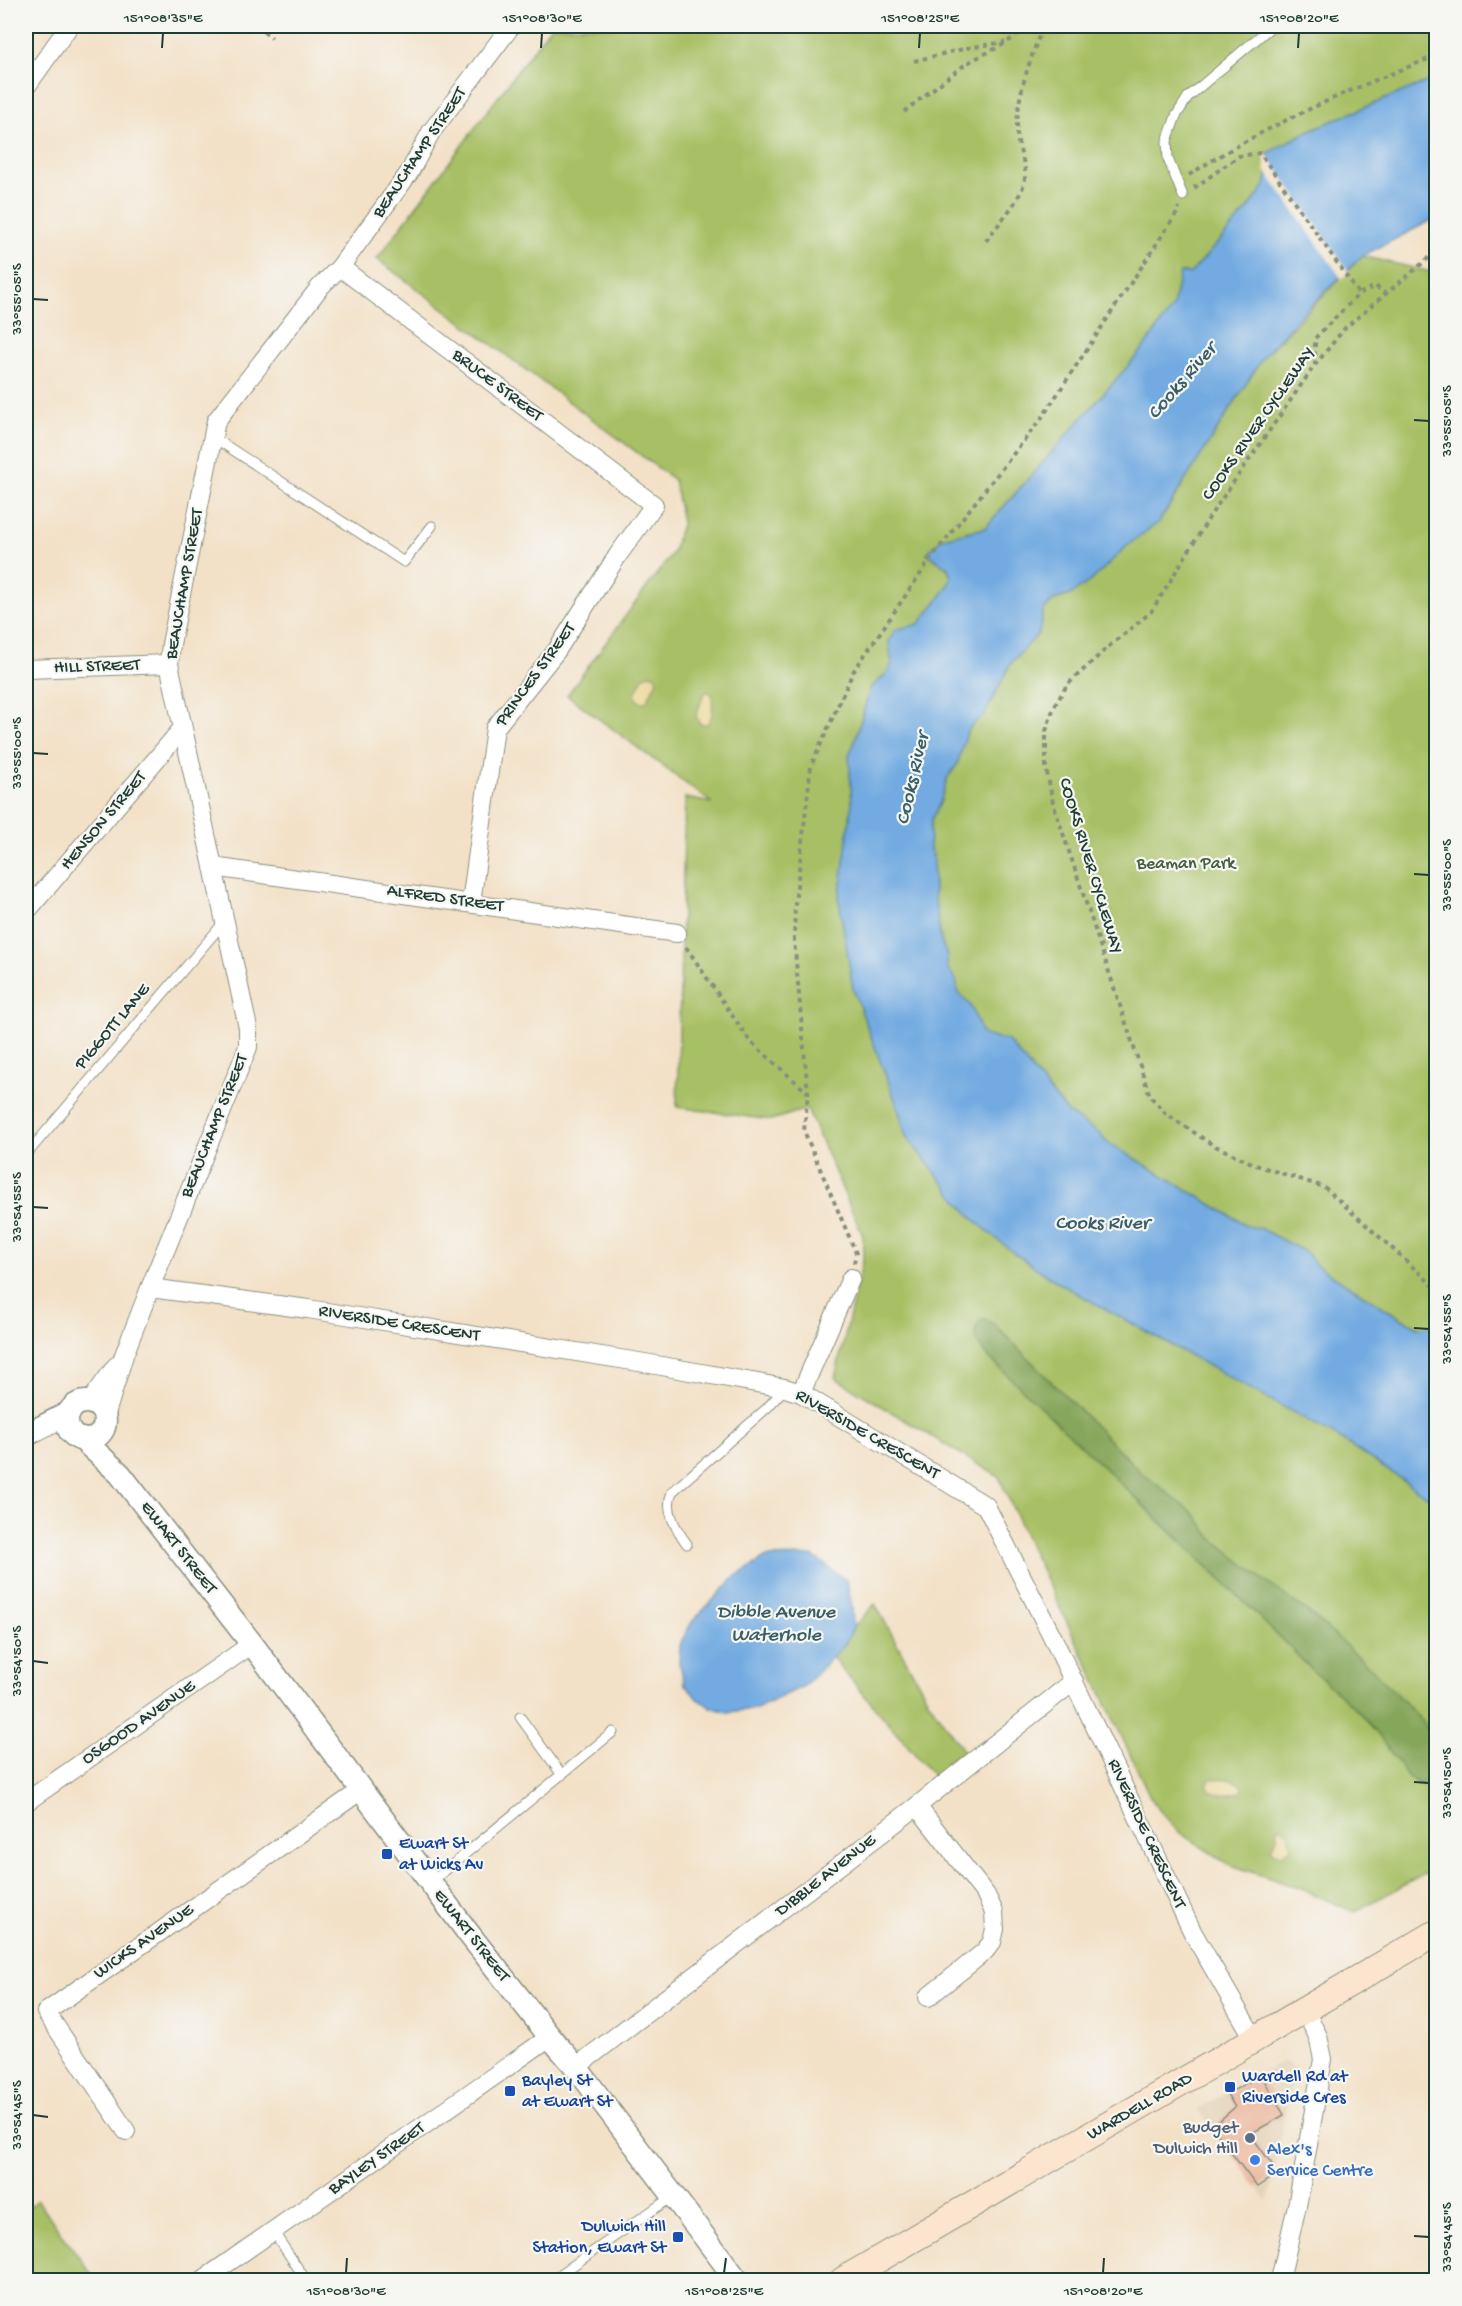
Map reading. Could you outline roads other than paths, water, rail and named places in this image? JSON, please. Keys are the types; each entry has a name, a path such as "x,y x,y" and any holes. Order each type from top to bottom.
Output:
{"main road":[{"name":"WARDELL ROAD","path":"843,2280 1437,1933"}],"street":[{"path":"26,87 69,26"},
{"name":"BEAUCHAMP STREET","path":"29,1434 86,1422 124,1355 248,1047 248,1028 169,664 171,644 216,422 320,287 340,267 409,172 431,132 511,26"},
{"name":"BRUCE STREET","path":"340,267 654,505"},
{"name":"PRINCES STREET","path":"471,903 495,728 556,650 618,555 654,505"},
{"name":"HILL STREET","path":"26,669 169,664"},
{"name":"HENSON STREET","path":"26,912 182,729"},
{"name":"ALFRED STREET","path":"213,867 676,933"},
{"path":"793,1390 851,1278"},
{"name":"RIVERSIDE CRESCENT","path":"150,1288 331,1313 634,1361 793,1390 986,1506 1074,1681 1193,1933 1255,2040"},
{"name":"EWART STREET","path":"86,1422 120,1474 252,1644 360,1791 550,2037 576,2067 737,2280"},
{"name":"OSGOOD AVENUE","path":"26,1802 252,1644"},
{"name":"DIBBLE AVENUE","path":"576,2067 917,1806 1074,1681"},
{"name":"WICKS AVENUE","path":"126,2131 46,2012 360,1791"},
{"path":"917,1806 986,1895 994,1912 995,1929 992,1942 984,1952 928,1997"},
{"path":"1280,2280 1298,2201 1323,2059 1318,2036 1304,2010"},
{"name":"BAYLEY STREET","path":"204,2280 550,2037"}],"lane":[{"path":"1183,196 1167,159 1167,141 1176,116 1188,98 1272,26"},
{"path":"213,437 404,562 432,526"},
{"name":"PIGGOTT LANE","path":"26,1155 225,921"},
{"path":"687,1544 674,1524 668,1504 672,1492 767,1408 793,1390"},
{"path":"520,1717 562,1775"},
{"path":"430,1883 613,1732"},
{"path":"552,2280 673,2196"},
{"path":"273,2231 306,2280"}],"water":[{"name":"Cooks River","path":"1436,78 1436,218 1362,256 1299,317 1263,357 1159,522 1129,544 1093,579 1070,595 1054,600 1043,611 1039,633 1011,663 985,714 967,732 957,765 947,778 940,803 931,820 929,847 933,855 934,895 941,941 947,956 947,967 956,980 958,992 971,1006 982,1034 1007,1040 1069,1114 1100,1134 1105,1141 1248,1226 1261,1229 1307,1253 1316,1265 1402,1319 1420,1328 1432,1325 1436,1327 1436,1502 1336,1436 1062,1285 1015,1254 979,1224 960,1204 906,1136 897,1105 853,989 839,900 852,803 849,755 870,689 887,673 892,664 889,642 895,630 919,624 947,588 951,578 948,568 927,553 942,538 985,528 1142,350 1173,307 1180,273 1191,273 1248,209 1265,186 1269,166 1268,153 1308,131"},
{"name":"Dibble Avenue Waterhole","path":"813,1556 847,1581 853,1628 845,1644 804,1686 756,1709 728,1712 710,1707 697,1698 685,1685 679,1662 680,1644 692,1622 736,1576 767,1557"}],"place":[{"name":"Ewart St at Wicks Av","path":"387,1854"},
{"name":"Wardell Rd at Riverside Cres","path":"1230,2087"},
{"name":"Bayley St at Ewart St","path":"510,2091"},
{"name":"Budget Dulwich Hill","path":"1250,2138"},
{"name":"Alex's Service Centre","path":"1255,2160"},
{"name":"Dulwich Hill Station, Ewart St","path":"678,2237"}],"park label":[{"name":"Beaman Park","path":"1186,864"}]}
